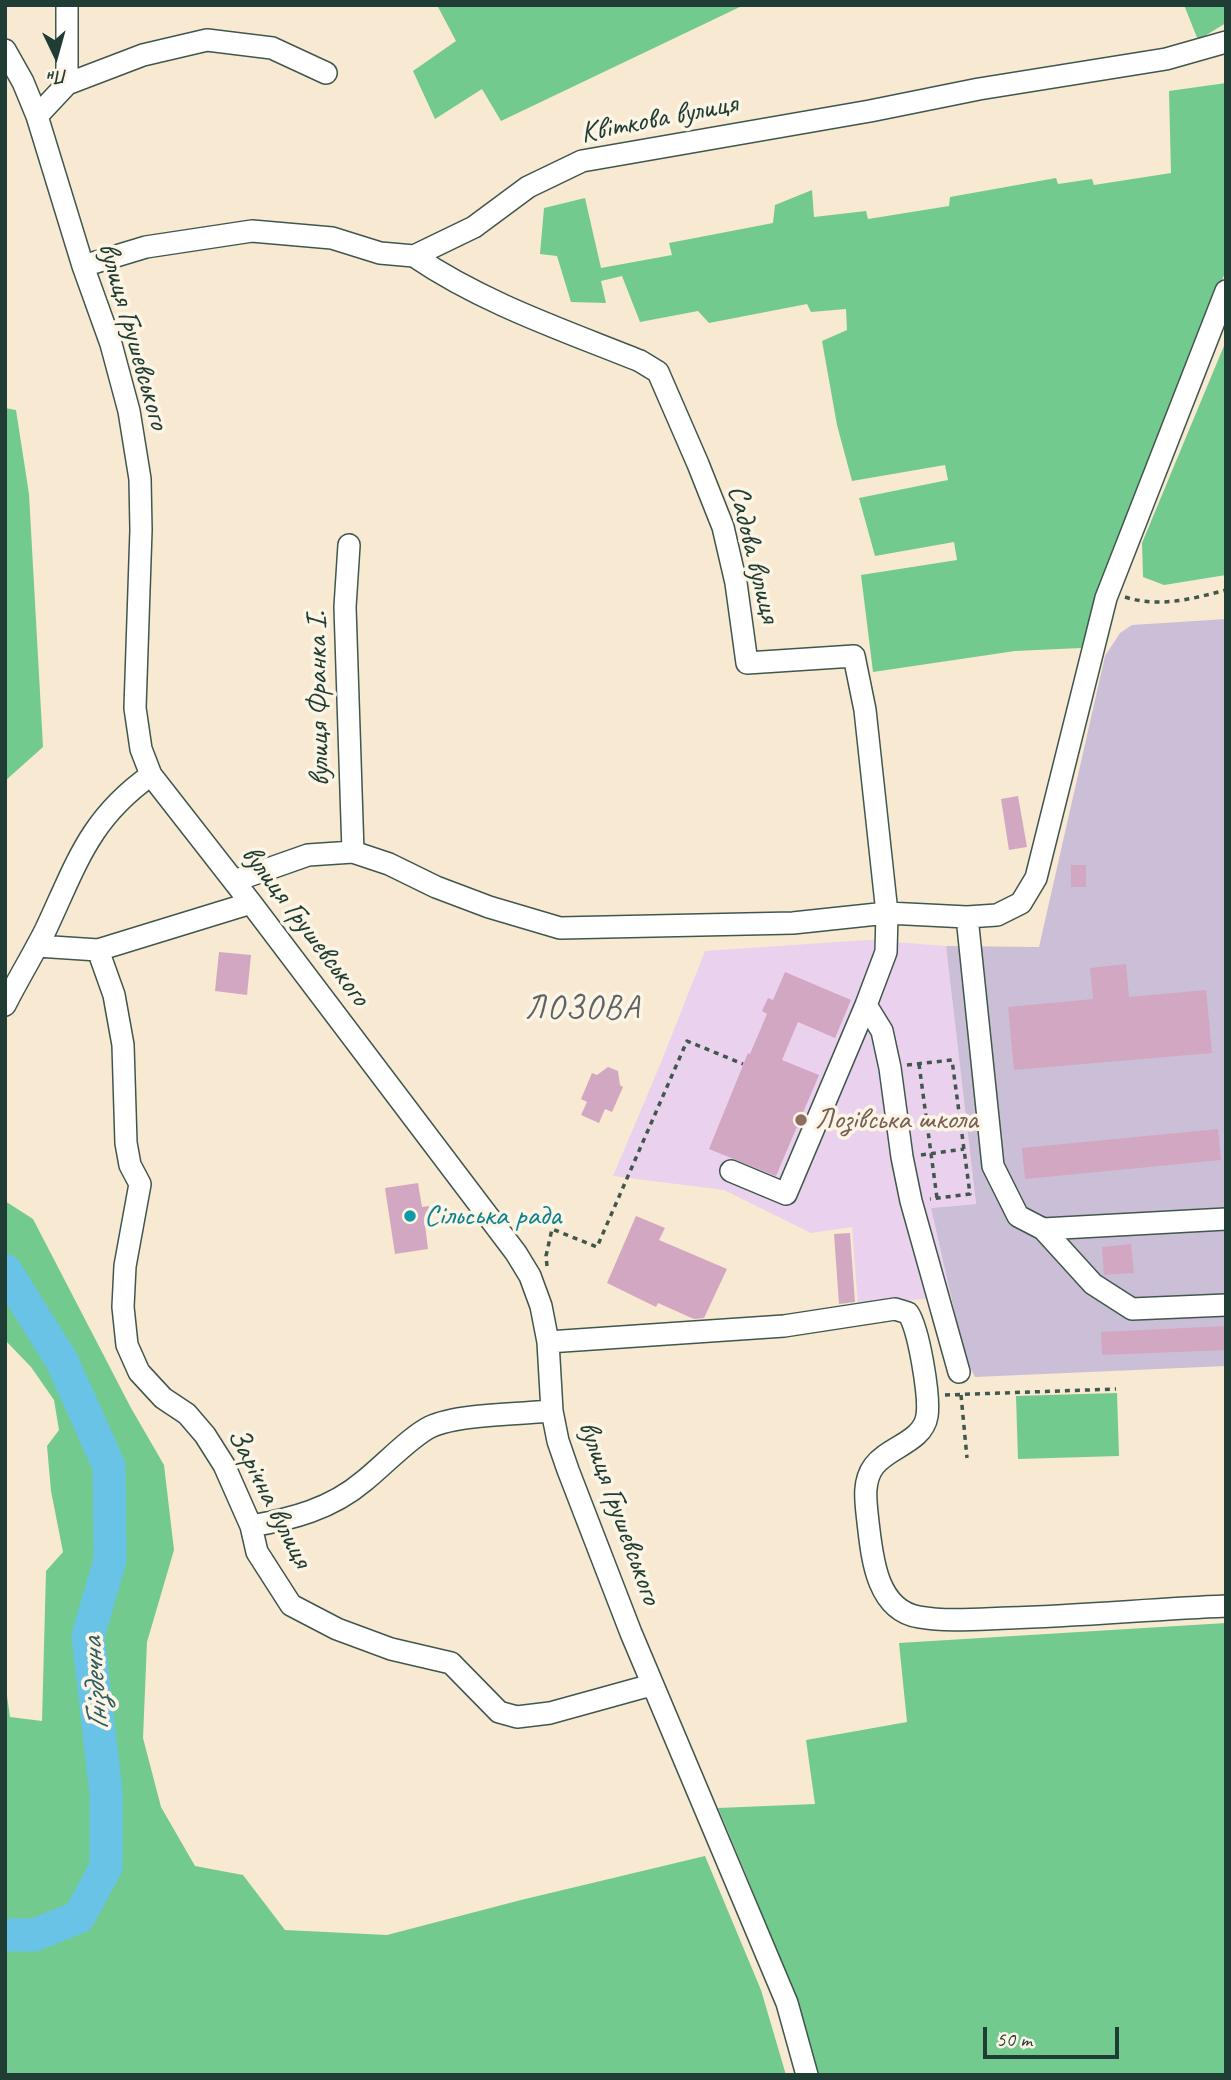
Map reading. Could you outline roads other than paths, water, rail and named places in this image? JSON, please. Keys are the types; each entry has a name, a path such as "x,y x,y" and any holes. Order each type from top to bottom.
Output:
{"street":[{"path":"67,5 68,84"},
{"path":"37,116 68,84 143,55 208,40 272,48 327,73"},
{"name":"Квіткова вулиця","path":"414,256 474,227 528,187 582,161 870,111 979,89 1138,64 1226,42"},
{"name":"вулиця Грушевського","path":"5,50 23,82 37,116 83,266 111,344 129,411 140,479 141,530 135,708 141,749 151,775 516,1253 530,1276 541,1306 548,1342 552,1411 568,1470 653,1686 787,2004 807,2075"},
{"path":"83,266 146,247 252,231 332,238 380,253 414,256"},
{"name":"Садова вулиця","path":"414,256 447,278 513,309 640,361 658,372 723,527 736,583 747,663 854,656 865,710 887,913"},
{"path":"234,881 308,855 353,852 389,864 436,887 489,907 560,928 793,923 887,913 967,917 997,915 1021,903 1036,878 1108,592 1226,291"},
{"name":"вулиця Франка І.","path":"349,545 345,607 353,852"},
{"path":"5,1005 37,946 81,850 127,792 151,775"},
{"path":"37,946 98,950 251,903"},
{"path":"731,1171 786,1194 886,952 887,913"},
{"path":"967,917 993,1166 1018,1216 1043,1229 1093,1284 1132,1309 1226,1305"},
{"name":"Зарічна вулиця","path":"98,950 117,1008 123,1045 126,1143 130,1165 141,1184 125,1266 123,1307 128,1345 139,1372 163,1398 187,1414 205,1435 224,1465 251,1527 257,1552 292,1605 337,1629 391,1649 451,1663 499,1712 517,1717 550,1713 653,1686"},
{"path":"866,1005 882,1031 911,1201 959,1372"},
{"path":"1043,1229 1226,1219"},
{"path":"548,1342 784,1326 895,1309 908,1313 915,1323 927,1417 914,1437 890,1451 874,1466 867,1480 866,1494 872,1559 879,1581 894,1605 915,1617 949,1620 1055,1617 1226,1606"},
{"path":"251,1527 284,1521 321,1509 361,1484 429,1427 447,1421 552,1411"}],"waterway":[{"name":"Гніздечна","path":"5,1270 62,1361 109,1466 110,1560 88,1636 106,1792 106,1867 79,1917 34,1935 5,1935"}],"place":[{"name":"Лозівська школа","path":"801,1120"},
{"name":"Сільська рада","path":"410,1216"}],"district":[{"name":"ЛОЗОВА","path":"583,1009"}]}
